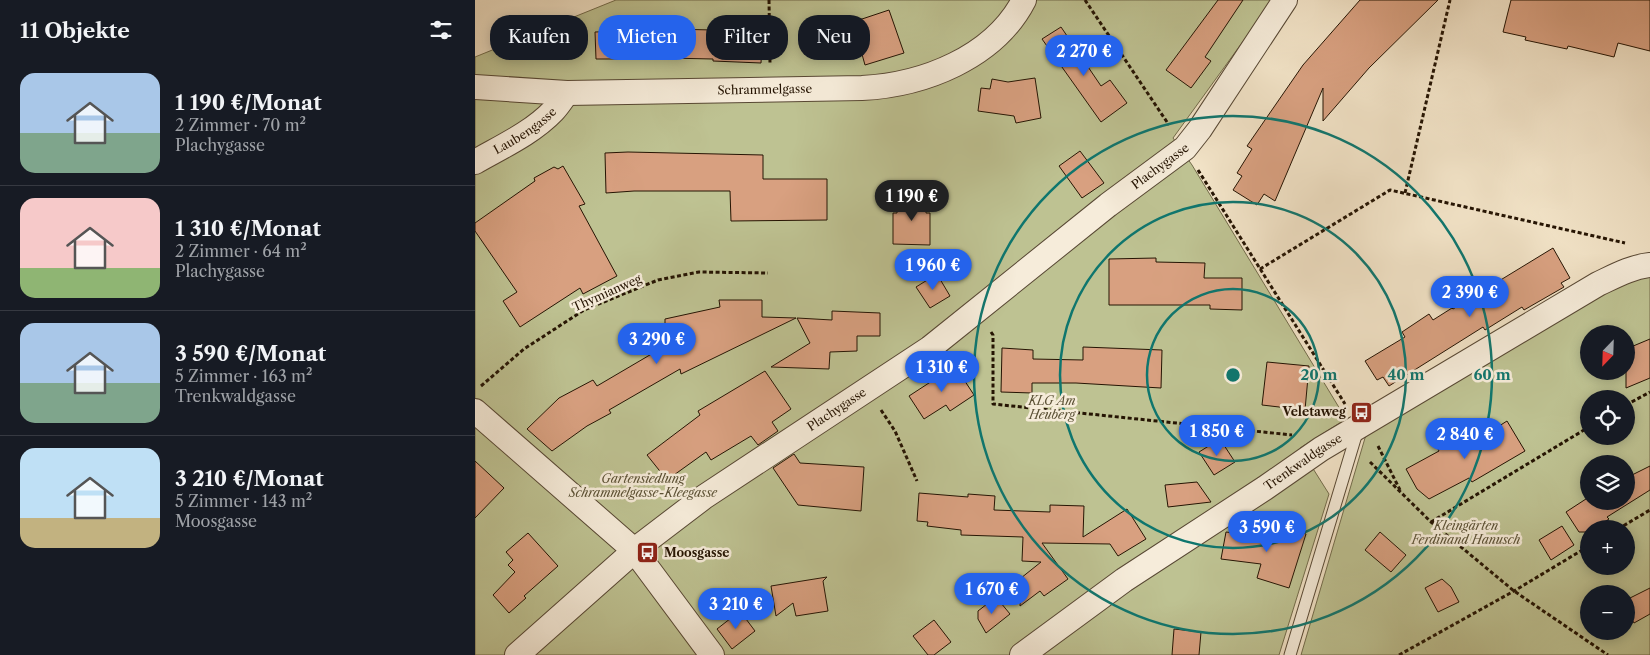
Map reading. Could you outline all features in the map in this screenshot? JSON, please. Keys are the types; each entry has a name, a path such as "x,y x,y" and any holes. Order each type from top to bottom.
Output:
{"street":[{"name":"Schrammelgasse","path":"475,87 567,93 880,87 915,80 951,67 967,58 990,41 1007,25 1025,0"},
{"name":"Plachygasse","path":"517,655 634,550 704,497 930,348 1108,205 1185,148 1200,129 1285,0"},
{"name":"Laubengasse","path":"475,162 514,141 536,125 553,111 567,93"},
{"name":"Trenkwaldgasse","path":"1022,655 1124,580 1321,449 1598,284 1644,266"},
{"path":"475,412 634,550 712,655"}],"lane":[{"path":"1290,655 1359,426"}],"path":[{"path":"769,0 770,89"},
{"path":"1085,0 1185,148 1359,426 1359,448 1379,473 1431,522 1514,591 1608,655"},
{"path":"1405,193 1450,0"},
{"path":"1260,269 1390,190 1622,241 1635,250 1644,266"},
{"name":"Thymianweg","path":"475,390 524,349 584,310 658,280 699,272 768,273"},
{"path":"989,328 993,335 993,404 1295,436"},
{"path":"868,389 895,431 917,481"},
{"path":"1635,400 1650,392"},
{"path":"1431,522 1580,432"},
{"path":"1377,445 1400,492"},
{"path":"1633,520 1650,510"},
{"path":"1399,655 1514,591 1580,551"}],"green space":[{"name":"KLG Am Heuberg","path":"616,0 1273,0 1173,138 1192,165 1346,419 1300,448 1329,494 1279,655 475,655 475,57 490,51 490,60 588,60 588,15 579,15"},
{"name":"Kleingärten Ferdinand Hanusch","path":"1650,275 1650,655 1301,655 1365,438 1372,430 1601,294 1628,281"}],"building":[{"path":"1218,0 1243,0 1205,57 1211,61 1191,88 1166,70"},
{"path":"1360,0 1438,0 1369,68 1323,121 1323,88 1275,201 1264,194 1257,205 1233,190 1242,176 1237,173 1252,149 1247,146 1303,65"},
{"path":"1511,0 1650,0 1650,51 1618,43 1614,57 1568,46 1567,49 1525,40 1526,37 1503,32"},
{"path":"889,10 904,53 865,65 864,60 870,60 870,16"},
{"path":"1061,27 1101,86 1110,80 1127,103 1101,122 1042,39"},
{"path":"696,30 706,30 706,59 696,59"},
{"path":"595,32 598,32 598,59 596,59"},
{"path":"713,60 761,60 761,63"},
{"path":"1035,78 1041,118 1016,123 1014,116 978,111 981,88 990,89 992,79 1008,82"},
{"path":"1080,151 1104,183 1082,198 1059,166"},
{"path":"605,153 763,155 763,179 827,179 827,220 731,221 730,191 634,191 606,193"},
{"path":"563,166 585,204 579,206 617,276 583,294 580,288 520,327 503,301 517,292 475,231 475,223 535,181 534,178 554,167 558,169"},
{"path":"897,197 926,198 926,213 930,213 930,245 893,244 893,213 897,213"},
{"path":"1553,248 1570,278 1561,283 1564,287 1524,310 1522,307 1485,330 1483,327 1389,386 1383,377 1377,380 1365,361 1405,337 1402,332 1429,314 1433,320 1453,309"},
{"path":"1156,258 1156,262 1205,263 1204,278 1242,278 1242,310 1210,309 1210,305 1109,305 1109,259"},
{"path":"937,274 950,296 930,308 916,287"},
{"path":"719,300 762,300 762,317 796,318 681,374 680,369 609,410 611,413 587,426 552,451 527,429 559,398 593,380 597,386 660,349 656,331 659,330 657,326 665,324 665,319 720,307"},
{"path":"832,311 880,313 880,336 857,336 857,351 830,352 829,369 771,367 810,343 797,318 832,320"},
{"path":"1650,339 1650,378 1626,388 1626,380 1635,380 1635,345"},
{"path":"1083,347 1162,350 1161,388 1076,383 1032,383 1032,393 1001,392 1002,348 1033,350 1033,359 1083,360"},
{"path":"1267,362 1309,366 1305,410 1262,405"},
{"path":"955,366 974,395 950,411 946,405 924,419 909,396"},
{"path":"765,371 791,409 772,422 778,431 758,445 751,436 711,460 706,452 667,480 647,455 700,415 698,411"},
{"path":"1507,421 1525,451 1472,482 1469,478 1429,499 1417,489 1406,469 1439,451 1438,449 1470,429 1477,440"},
{"path":"1220,439 1235,462 1214,475 1199,452"},
{"path":"794,454 800,463 864,467 861,511 798,505 773,468"},
{"path":"475,461 504,488 475,518"},
{"path":"1650,466 1650,490 1635,499 1635,474"},
{"path":"1197,482 1211,502 1168,507 1165,485"},
{"path":"919,493 968,497 968,494 995,496 994,510 1050,512 1050,505 1084,506 1083,537 1127,509 1146,539 1118,556 1110,544 1042,543 1068,579 1044,596 1040,591 1020,606 1021,578 1041,562 1022,561 1023,537 961,535 961,530 927,526 928,522 917,521"},
{"path":"1580,503 1580,510 1618,510 1607,517 1609,519 1608,520 1580,520 1580,532 1566,512"},
{"path":"1274,524 1306,534 1289,588 1257,578 1261,564 1221,559 1226,532 1269,537"},
{"path":"1562,526 1574,545 1551,560 1539,540"},
{"path":"1380,532 1406,555 1391,572 1365,550"},
{"path":"528,533 558,566 524,596 526,598 509,613 493,595 515,572 508,565 513,560 506,552"},
{"path":"827,577 823,581 828,611 796,616 793,603 776,616 771,586"},
{"path":"1442,579 1451,587 1459,602 1438,612 1425,588"},
{"path":"1650,588 1650,614 1635,622 1635,596"},
{"path":"996,597 1010,614 986,633 978,619 978,611"},
{"path":"740,611 755,631 732,649 717,629"},
{"path":"934,620 951,642 934,655 928,655 913,636"},
{"path":"1174,629 1201,632 1199,655 1172,655"}],"place":[{"name":"Veletaweg","path":"1362,412"},
{"name":"Moosgasse","path":"648,553"}],"park label":[{"name":"Gartensiedlung Schrammelgasse-Kleegasse","path":"643,486"}]}
